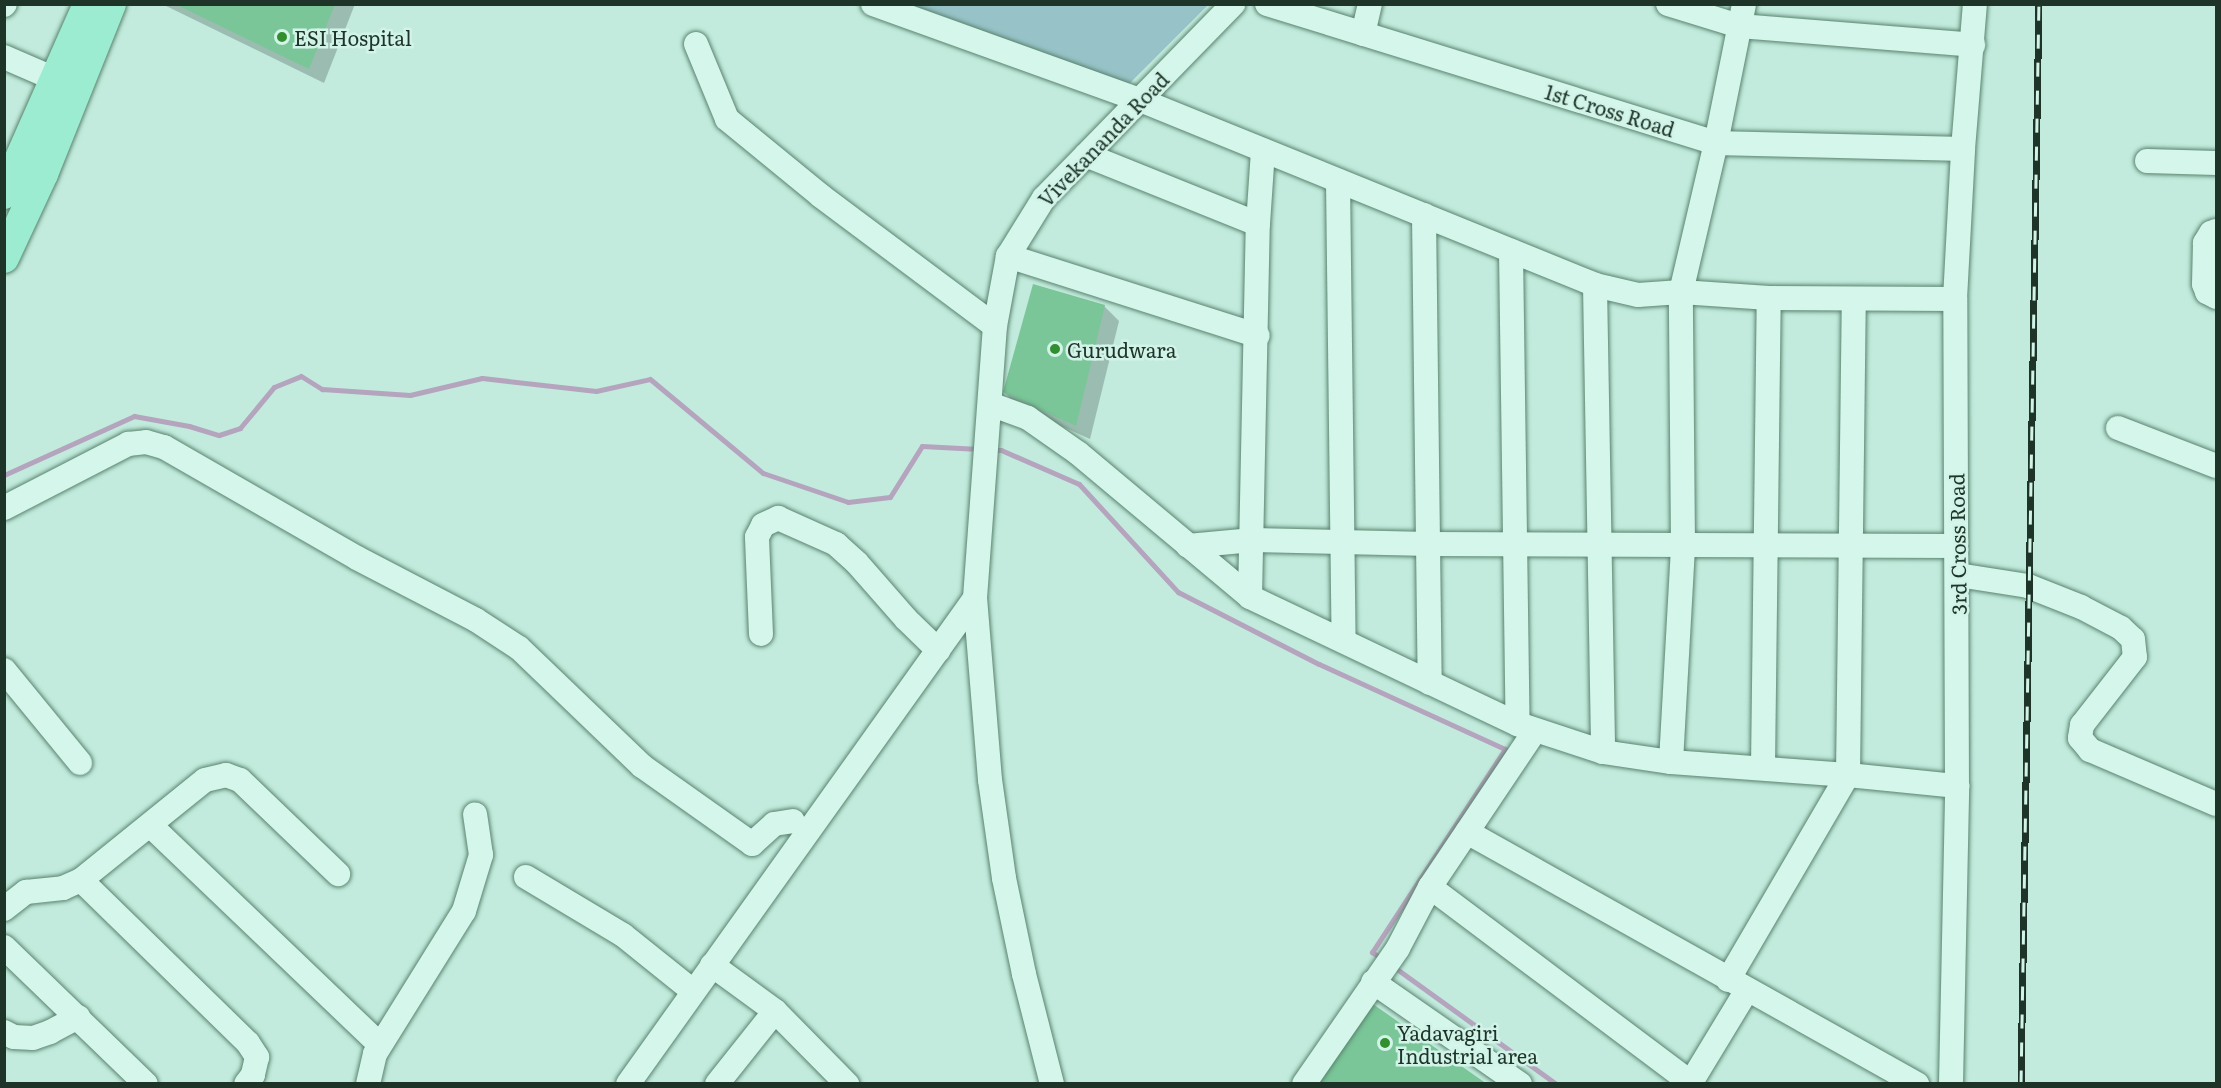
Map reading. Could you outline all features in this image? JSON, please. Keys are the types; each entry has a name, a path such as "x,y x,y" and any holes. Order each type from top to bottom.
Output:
{"main road":[{"path":"4,258 43,174 88,4"},
{"path":"4,194 111,4"}],"street":[{"path":"873,4 1140,100 1595,285 1638,295 1681,292 1770,298 1955,299"},
{"name":"Vivekananda Road","path":"1052,1083 1024,974 1004,878 990,780 975,598 995,326 1008,256 1044,198 1233,4"},
{"name":"1st Cross Road","path":"1267,4 1716,143 1963,149"},
{"path":"1363,34 1370,4"},
{"path":"1668,4 1972,45"},
{"name":"3rd Cross Road","path":"1950,1083 1957,786 1958,575 1955,299 1963,149 1975,4"},
{"path":"1671,762 1683,545 1681,292 1716,143 1742,15"},
{"path":"696,44 727,119 821,196 995,326"},
{"path":"4,57 67,84"},
{"path":"1250,597 1258,224 1263,150"},
{"path":"1086,155 1258,224"},
{"path":"2147,161 2217,163"},
{"path":"1338,181 1344,641"},
{"path":"1424,215 1430,683"},
{"path":"2217,231 2211,233 2205,243 2204,284 2207,292 2217,297"},
{"path":"1304,1083 1398,948 1430,887 1502,781 1527,732 1515,544 1511,251"},
{"path":"1008,256 1257,336"},
{"path":"1595,285 1603,752"},
{"path":"1763,768 1770,298"},
{"path":"1430,887 1691,1083 1737,985 1848,775 1854,299"},
{"path":"990,404 1029,418 1078,453 1250,597 1527,732 1603,752 1671,762 1848,775 1957,786"},
{"path":"2118,428 2217,466"},
{"path":"4,508 128,444 146,442 164,447 357,558 476,620 519,648 642,766 752,844 774,824 793,821"},
{"path":"761,634 757,537 763,525 778,518 836,544 857,563 906,619 938,650"},
{"path":"1188,546 1253,540 1429,544 1956,546"},
{"path":"1958,575 2028,586 2081,607 2121,628 2133,639 2135,657 2082,725 2080,738 2090,750 2217,804"},
{"path":"628,1083 975,598"},
{"path":"4,670 80,763"},
{"path":"4,909 26,892 63,888 81,880 205,780 226,775 240,780 338,874"},
{"path":"368,1083 375,1054 380,1045 464,911 481,855 475,814"},
{"path":"150,825 380,1045"},
{"path":"1467,832 1737,985 1917,1083"},
{"path":"526,877 623,935 693,992"},
{"path":"81,880 248,1043 256,1057 253,1076 246,1083"},
{"path":"4,946 146,1083"},
{"path":"712,965 775,1011 847,1083"},
{"path":"1376,979 1520,1083"},
{"path":"717,1083 775,1011"},
{"path":"4,1032 14,1036 33,1038 51,1032 78,1017"}],"shaded area":[{"path":"912,5 1208,5 1129,84"}],"building":[{"name":"ESI Hospital","path":"175,4 335,4 309,69"},
{"name":"Gurudwara","path":"1033,284 1105,305 1076,426 1003,392"},
{"name":"Yadavagiri Industrial area","path":"1370,1002 1487,1084 1313,1084"}],"waterway":[{"path":"4,475 134,416 189,426 219,435 240,428 274,387 301,376 322,389 410,395 482,378 596,391 650,379 763,473 848,502 890,497 922,446 979,449"},
{"path":"991,450 1001,450 1079,484 1178,592 1319,664 1505,749 1372,952 1384,960"},
{"path":"1394,967 1556,1084"}],"railway":[{"path":"2021,1084 2039,4"}],"place":[{"name":"ESI Hospital","path":"282,37"},
{"name":"Gurudwara","path":"1055,349"},
{"name":"Yadavagiri Industrial area","path":"1385,1043"}]}
